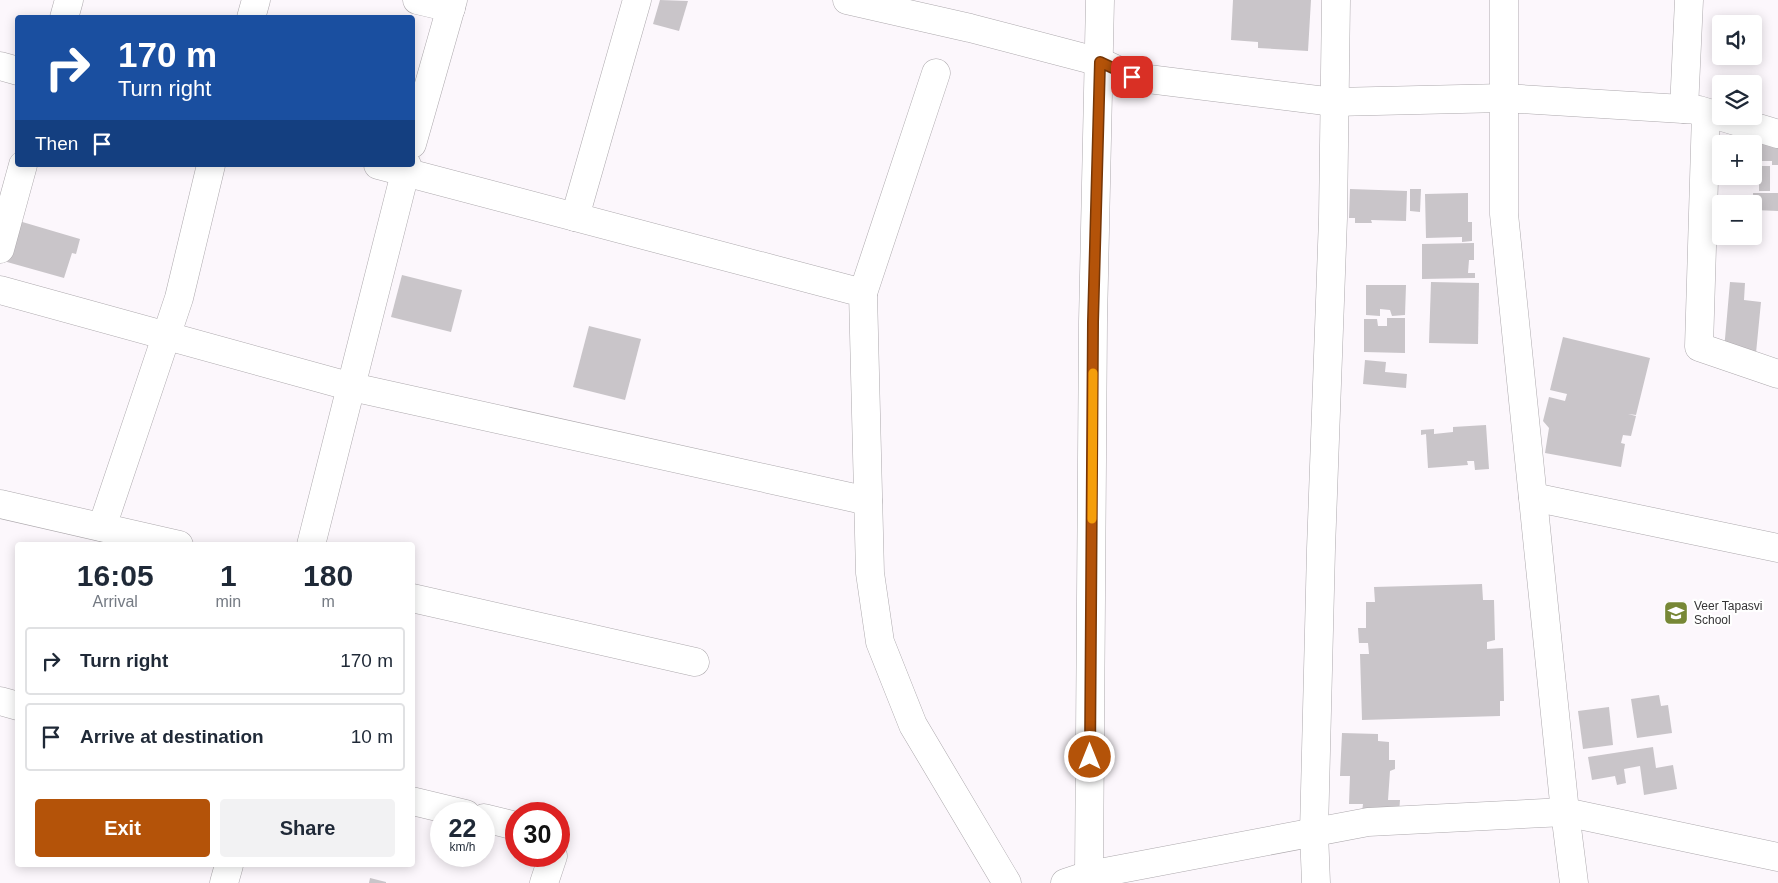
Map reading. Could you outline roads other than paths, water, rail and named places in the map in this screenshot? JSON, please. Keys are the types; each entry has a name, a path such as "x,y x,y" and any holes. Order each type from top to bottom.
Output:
{"street":[{"path":"65,15 69,0"},
{"path":"252,15 256,0"},
{"path":"415,134 452,4 417,0"},
{"path":"575,217 637,0"},
{"path":"847,0 970,28 1100,62 1132,77 1334,102 1504,98 1695,111 1778,134"},
{"path":"1100,0 1082,880 1368,822 1565,812 1778,856"},
{"path":"1316,883 1314,832 1321,549 1333,228 1336,0"},
{"path":"1504,0 1504,214 1565,812 1574,883"},
{"path":"1689,0 1695,111 1699,347 1778,374"},
{"path":"0,66 15,71"},
{"path":"936,73 863,293 870,573 880,642 913,725 1007,883"},
{"path":"0,249 22,167"},
{"path":"102,527 179,298 210,167"},
{"path":"313,542 406,168 575,217 863,293"},
{"path":"0,290 352,387 868,501"},
{"path":"1533,497 1778,548"},
{"path":"0,504 166,542"},
{"path":"415,599 695,662"},
{"path":"0,701 15,705"},
{"path":"415,802 430,805"},
{"path":"224,883 228,867"},
{"path":"544,883 549,867"}],"place":[{"name":"Veer Tapasvi School","path":"1676,613"}]}
